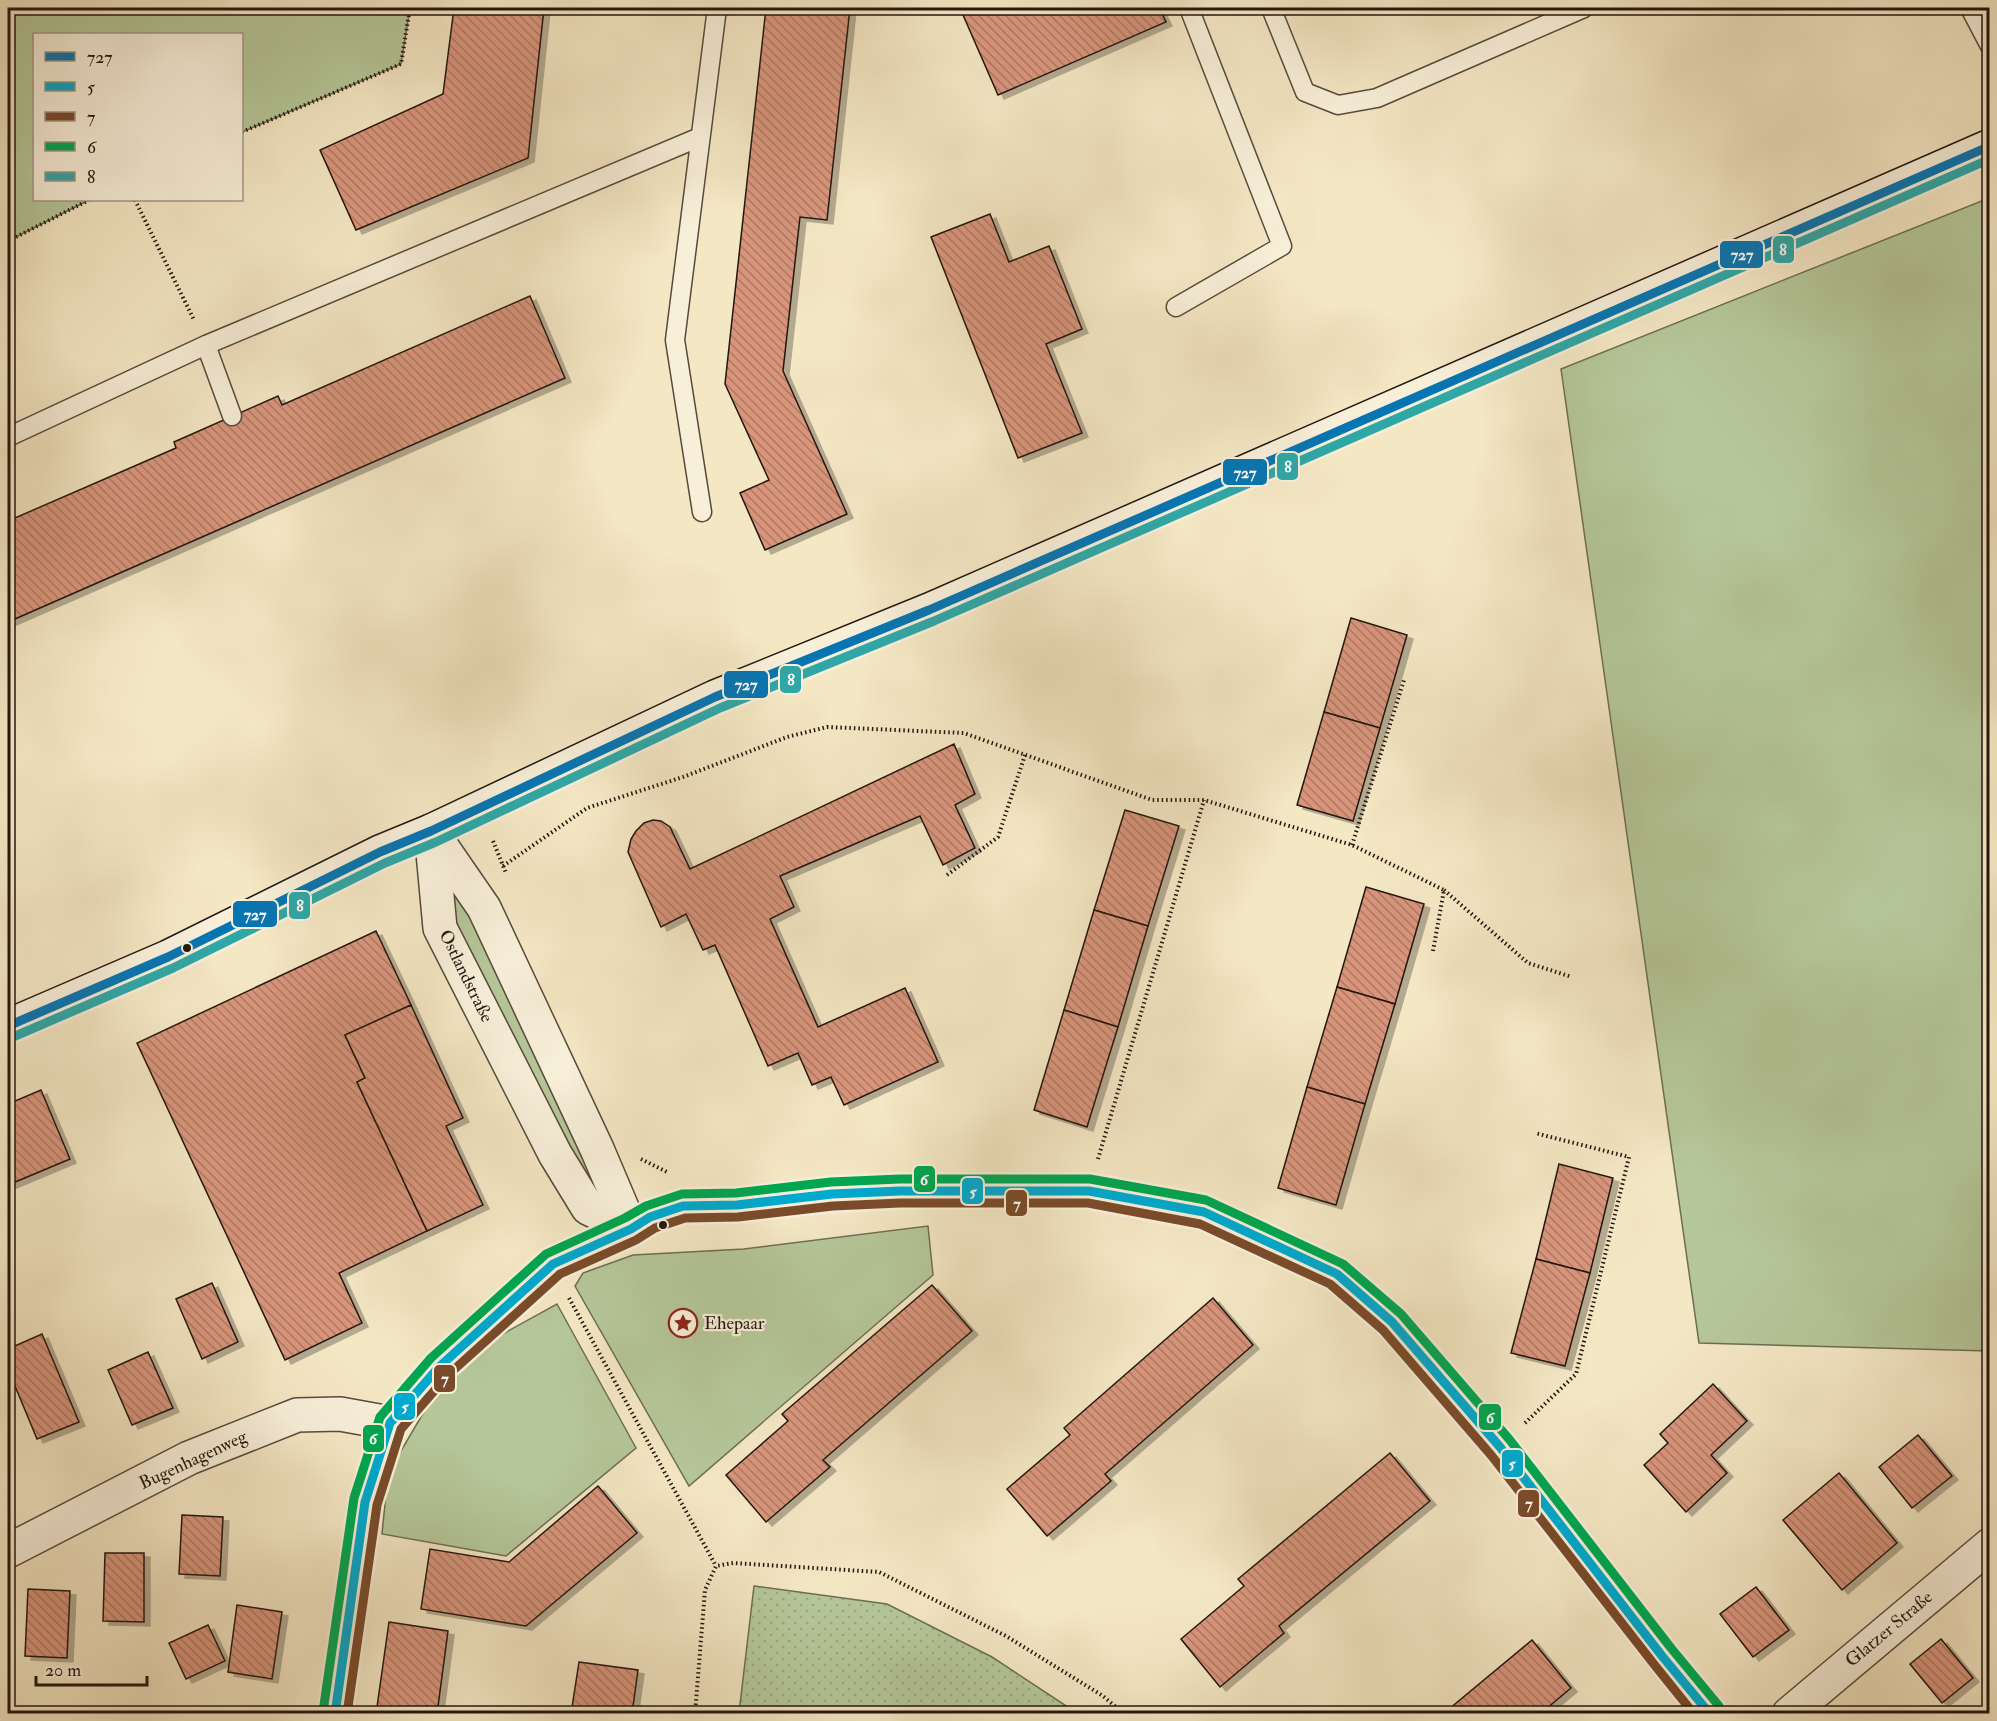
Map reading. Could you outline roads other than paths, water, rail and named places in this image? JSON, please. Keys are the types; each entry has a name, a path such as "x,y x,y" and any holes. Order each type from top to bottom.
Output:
{"street":[{"path":"8,1026 168,957 380,852 431,831 715,697 929,610 1989,146"},
{"path":"431,831 484,908 597,1149 631,1229"},
{"name":"Ostlandstraße","path":"431,831 440,928 555,1154 588,1208 631,1229"},
{"path":"335,1713 365,1502 390,1423 439,1367 553,1264 631,1229 650,1217 683,1206 737,1205 832,1194 900,1191 1089,1191 1204,1212 1337,1274 1392,1322 1500,1447 1662,1656 1710,1713"},
{"name":"Bugenhagenweg","path":"8,1551 189,1458 297,1415 340,1414 390,1423"},
{"name":"Glatzer Straße","path":"1789,1713 1989,1545"}],"lane":[{"path":"702,512 675,340 717,8"},
{"path":"1176,307 1282,246 1190,8"},
{"path":"1271,8 1305,92 1338,105 1377,98 1584,8"},
{"path":"1970,8 1989,46"},
{"path":"8,437 206,345 700,137"},
{"path":"206,345 232,416"}],"place":[{"name":"Ehepaar","path":"683,1323"}]}
